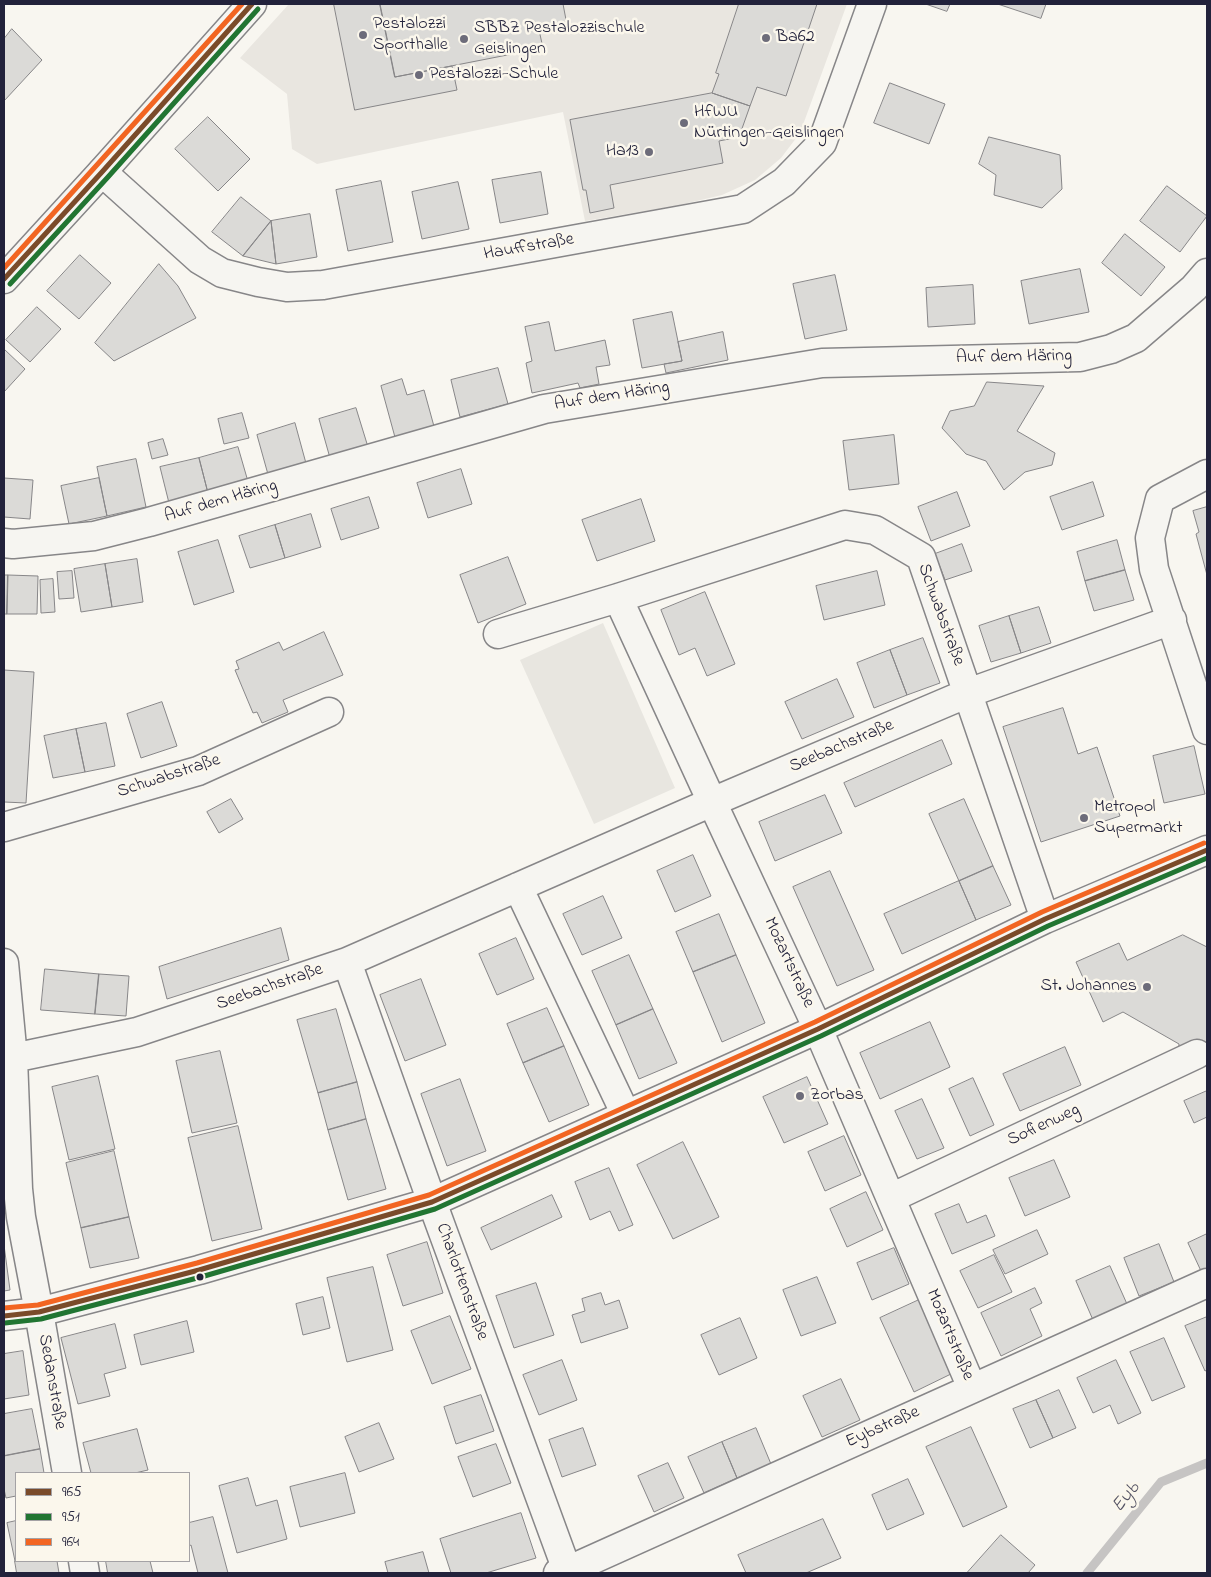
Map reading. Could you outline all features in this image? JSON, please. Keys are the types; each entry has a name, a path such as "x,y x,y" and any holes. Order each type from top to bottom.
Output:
{"street":[{"path":"4,279 252,4"},
{"name":"Hauffstraße","path":"102,172 200,260 222,273 287,287 323,285 743,209 784,182 822,143 872,4"},
{"name":"Auf dem Häring","path":"4,543 13,544 94,536 544,409 822,363 1080,358 1111,350 1136,338 1201,280"},
{"path":"1207,474 1160,499 1150,538 1154,569 1207,730"},
{"name":"Schwabstraße","path":"498,634 618,598 845,525 875,530 921,557 1045,919"},
{"name":"Mozartstraße","path":"618,598 818,1029 972,1388"},
{"name":"Seebachstraße","path":"13,1058 137,1032 347,962 712,802 968,693 1172,620"},
{"name":"Schwabstraße","path":"4,827 198,771 329,712"},
{"path":"4,1316 39,1312 198,1270 432,1202 818,1029 1045,919 1207,850"},
{"path":"518,887 626,1115"},
{"name":"Charlottenstraße","path":"347,962 564,1572"},
{"name":"Sedanstraße","path":"4,963 13,1058 18,1189 21,1216 67,1472"},
{"name":"Sofienweg","path":"891,1198 1197,1054"},
{"name":"Eybstraße","path":"564,1572 1207,1283"}],"shaded area":[{"path":"289,4 847,4 800,133 781,158 755,180 722,195 675,206 585,221 563,112 317,164 292,149 287,94 240,58"},
{"path":"603,623 675,788 594,824 520,660"}],"building":[{"name":"Pestalozzi Sporthalle","path":"334,4 380,4 395,77 452,66 457,90 355,110"},
{"name":"SBBZ Pestalozzischule Geislingen","path":"380,4 563,4 567,25 539,30 543,48 395,77"},
{"name":"Ba62","path":"739,4 817,4 786,96 757,87 750,106 712,93 719,74 716,73"},
{"path":"926,4 950,4 947,11"},
{"path":"998,4 1046,4 1041,18"},
{"path":"12,29 42,60 4,101 4,39"},
{"path":"890,83 945,104 929,144 874,123"},
{"name":"Ha13","path":"712,93 750,106 739,137 719,141 723,163 610,185 614,208 590,213 586,190 583,190 570,120"},
{"path":"208,117 250,159 218,191 175,149"},
{"path":"989,137 1060,155 1062,189 1042,208 994,195 996,175 979,164"},
{"path":"541,172 548,214 500,223 492,180"},
{"path":"381,181 393,242 348,251 336,190"},
{"path":"458,182 469,229 422,239 412,192"},
{"path":"1167,186 1207,216 1180,252 1140,221"},
{"path":"241,197 271,221 243,256 212,232"},
{"path":"310,214 317,257 276,264 271,221"},
{"path":"271,221 276,264 243,256"},
{"path":"1125,234 1165,267 1141,296 1102,263"},
{"path":"80,255 111,283 79,319 47,291"},
{"path":"159,264 178,286 196,318 114,361 95,343"},
{"path":"1080,269 1089,312 1029,324 1021,281"},
{"path":"835,275 847,330 805,339 793,284"},
{"path":"973,285 975,324 928,327 926,288"},
{"path":"37,307 61,329 30,362 6,340"},
{"path":"672,312 682,361 642,368 633,320"},
{"path":"549,322 555,351 605,340 610,365 596,367 599,384 580,388 578,383 532,393 526,363 532,361 525,327"},
{"path":"723,332 728,360 666,373 664,364 682,361 678,342"},
{"path":"4,349 25,369 4,392"},
{"path":"498,368 508,404 460,417 451,380"},
{"path":"402,379 407,395 424,390 435,430 396,441 381,386"},
{"path":"987,382 1044,386 1017,431 1055,453 1052,465 1025,472 1004,490 986,461 966,454 942,428 950,411 974,406"},
{"path":"356,408 368,447 330,458 319,419"},
{"path":"242,413 249,438 224,444 218,419"},
{"path":"295,423 307,467 269,478 257,435"},
{"path":"894,435 899,484 849,490 843,441"},
{"path":"163,439 168,455 152,459 148,443"},
{"path":"238,447 249,485 209,497 199,458"},
{"path":"199,458 209,497 170,507 160,467"},
{"path":"136,459 146,507 107,516 97,467"},
{"path":"461,469 472,504 428,518 417,483"},
{"path":"4,478 33,480 30,519 4,517"},
{"path":"99,478 107,516 69,524 61,486"},
{"path":"1093,482 1104,516 1062,530 1050,497"},
{"path":"957,492 970,526 931,541 918,507"},
{"path":"369,497 379,528 341,540 331,509"},
{"path":"641,499 655,541 597,561 582,520"},
{"path":"1207,507 1207,575 1196,534 1199,532 1193,511"},
{"path":"311,514 321,547 285,558 275,525"},
{"path":"275,525 285,558 250,568 239,536"},
{"path":"218,540 234,592 194,605 178,552"},
{"path":"1117,540 1125,570 1085,581 1077,552"},
{"path":"962,544 972,571 945,580 935,554"},
{"path":"508,557 526,604 478,623 460,575"},
{"path":"137,559 143,602 112,607 105,564"},
{"path":"105,564 112,607 81,612 74,569"},
{"path":"1125,570 1134,600 1094,611 1085,581"},
{"path":"72,571 74,598 59,599 57,572"},
{"path":"877,571 885,605 824,620 816,586"},
{"path":"4,575 8,575 7,614 4,614"},
{"path":"8,575 38,576 37,614 7,614"},
{"path":"53,579 55,612 41,613 40,580"},
{"path":"705,592 735,664 707,676 695,648 679,655 661,610"},
{"path":"1039,607 1051,643 1021,653 1009,616"},
{"path":"1009,616 1021,653 991,662 979,626"},
{"path":"324,632 343,675 283,700 288,712 262,723 257,712 253,713 235,670 239,669 236,661 279,642 283,650"},
{"path":"923,638 940,683 907,695 890,650"},
{"path":"890,650 907,695 874,708 857,663"},
{"path":"4,670 34,672 26,803 4,802"},
{"path":"837,679 854,717 802,739 785,702"},
{"path":"162,702 177,746 141,758 127,714"},
{"path":"1063,708 1078,754 1097,747 1120,816 1041,842 1003,727"},
{"path":"106,723 115,766 85,772 76,729"},
{"path":"76,729 85,772 53,778 44,736"},
{"path":"942,740 952,764 855,807 844,783"},
{"path":"1194,746 1205,794 1164,803 1153,756"},
{"path":"825,795 842,833 775,861 759,822"},
{"path":"231,799 243,819 219,833 207,812"},
{"path":"964,799 993,866 959,881 929,814"},
{"path":"693,855 711,896 675,912 657,871"},
{"path":"993,866 1011,905 976,920 959,881"},
{"path":"830,871 874,970 837,986 793,887"},
{"path":"959,881 976,920 902,954 884,914"},
{"path":"603,896 622,938 582,955 563,914"},
{"path":"719,914 736,955 693,972 676,932"},
{"path":"281,928 289,960 167,999 159,967"},
{"name":"St. Johannes","path":"1183,935 1207,947 1207,1048 1178,1060 1179,1044 1123,1012 1103,1022 1076,962 1119,943 1127,960"},
{"path":"516,938 534,979 497,995 479,954"},
{"path":"629,955 653,1009 616,1025 592,971"},
{"path":"736,955 765,1023 722,1042 693,972"},
{"path":"45,969 99,974 95,1014 41,1010"},
{"path":"99,974 129,976 126,1016 95,1014"},
{"path":"421,979 446,1045 405,1061 380,995"},
{"path":"547,1008 564,1046 523,1063 507,1024"},
{"path":"336,1009 357,1082 318,1093 297,1020"},
{"path":"653,1009 677,1063 639,1079 616,1025"},
{"path":"930,1022 950,1067 880,1099 860,1053"},
{"path":"564,1046 589,1105 549,1122 523,1063"},
{"path":"1065,1047 1081,1085 1020,1111 1003,1074"},
{"path":"220,1051 237,1123 192,1133 176,1061"},
{"path":"98,1076 115,1149 69,1160 52,1087"},
{"path":"807,1077 828,1124 784,1143 763,1097"},
{"path":"973,1078 994,1125 970,1136 949,1089"},
{"path":"460,1079 486,1151 447,1166 421,1094"},
{"path":"357,1082 366,1119 328,1130 318,1093"},
{"path":"1207,1091 1207,1117 1194,1123 1184,1101"},
{"path":"922,1099 944,1148 917,1159 895,1111"},
{"path":"366,1119 386,1189 348,1200 328,1130"},
{"path":"238,1126 262,1229 212,1241 188,1138"},
{"path":"844,1136 861,1175 825,1191 808,1152"},
{"path":"683,1142 719,1217 673,1239 637,1165"},
{"path":"114,1151 129,1217 81,1228 66,1163"},
{"path":"1054,1160 1070,1197 1025,1216 1009,1178"},
{"path":"609,1168 633,1225 619,1231 610,1211 590,1220 575,1182"},
{"path":"866,1192 883,1230 847,1247 830,1209"},
{"path":"552,1195 562,1217 491,1250 481,1228"},
{"path":"959,1204 967,1223 986,1215 995,1236 952,1254 935,1214"},
{"path":"129,1217 139,1258 90,1268 81,1228"},
{"path":"1037,1230 1048,1254 1005,1274 993,1250"},
{"path":"1207,1234 1207,1269 1201,1271 1188,1243"},
{"path":"427,1242 443,1293 403,1306 387,1255"},
{"path":"1159,1244 1174,1282 1139,1296 1124,1258"},
{"path":"4,1245 10,1290 4,1291"},
{"path":"894,1248 909,1284 872,1300 857,1263"},
{"path":"994,1255 1012,1292 978,1308 960,1271"},
{"path":"1110,1266 1127,1304 1093,1320 1076,1281"},
{"path":"373,1267 393,1350 347,1362 327,1278"},
{"path":"817,1277 836,1323 801,1336 783,1290"},
{"path":"536,1283 554,1335 514,1348 496,1296"},
{"path":"1035,1288 1042,1303 1030,1309 1042,1336 1001,1356 981,1313"},
{"path":"601,1293 605,1305 619,1300 628,1328 581,1343 572,1315 585,1311 582,1299"},
{"path":"323,1297 330,1328 303,1335 296,1304"},
{"path":"919,1300 953,1373 914,1392 880,1318"},
{"path":"450,1316 471,1369 432,1384 411,1331"},
{"path":"1207,1317 1207,1370 1205,1371 1185,1326"},
{"path":"740,1318 757,1358 719,1375 701,1335"},
{"path":"187,1321 194,1352 141,1365 134,1335"},
{"path":"115,1324 126,1368 104,1374 110,1396 78,1404 61,1338"},
{"path":"1164,1338 1185,1387 1152,1401 1130,1352"},
{"path":"23,1351 29,1395 4,1399 4,1354"},
{"path":"562,1360 577,1400 539,1415 523,1375"},
{"path":"1116,1360 1141,1413 1118,1424 1110,1405 1093,1413 1077,1378"},
{"path":"841,1379 860,1420 822,1437 803,1396"},
{"path":"1059,1390 1076,1428 1053,1438 1036,1400"},
{"path":"481,1395 494,1431 456,1444 444,1407"},
{"path":"1036,1400 1053,1438 1030,1448 1013,1409"},
{"path":"32,1409 40,1449 4,1456 4,1414"},
{"path":"379,1423 394,1459 359,1472 345,1437"},
{"path":"971,1427 1007,1507 963,1527 926,1447"},
{"path":"583,1428 596,1465 562,1477 549,1440"},
{"path":"756,1428 771,1464 737,1478 722,1442"},
{"path":"137,1429 148,1470 139,1472 91,1472 83,1443"},
{"path":"722,1442 737,1478 704,1493 688,1457"},
{"path":"496,1444 511,1483 473,1497 458,1457"},
{"path":"40,1449 44,1472 15,1472 15,1496 6,1498 4,1489 4,1456"},
{"path":"668,1463 684,1498 654,1512 638,1476"},
{"path":"345,1473 355,1513 300,1527 290,1487"},
{"path":"248,1478 256,1506 277,1500 287,1539 237,1553 219,1486"},
{"path":"908,1479 924,1514 887,1530 872,1495"},
{"path":"521,1513 536,1558 486,1573 451,1573 440,1539"},
{"path":"213,1517 228,1573 198,1573 190,1546 190,1523"},
{"path":"823,1519 841,1558 806,1573 746,1573 738,1555"},
{"path":"15,1521 15,1561 7,1523"},
{"path":"1001,1535 1035,1565 1028,1573 967,1573"},
{"path":"423,1552 429,1573 388,1573 385,1562"},
{"path":"15,1562 57,1562 59,1573 17,1573"},
{"path":"106,1562 150,1562 153,1573 108,1573"}],"waterway":[{"name":"Eyb","path":"1087,1573 1161,1482 1207,1463"}],"transit line":[{"name":"964","path":"4,268 242,4"},
{"name":"965","path":"4,279 252,4"},
{"name":"951","path":"10,284 258,9"},
{"name":"964","path":"4,1308 38,1305 197,1263 429,1195 815,1022 1042,912 1204,843"},
{"name":"965","path":"4,1316 39,1312 199,1270 432,1202 818,1029 1045,919 1207,850"},
{"name":"951","path":"5,1323 41,1319 201,1277 435,1209 821,1036 1048,926 1207,858"}],"place":[{"name":"Pestalozzi Sporthalle","path":"363,35"},
{"name":"Ba62","path":"766,38"},
{"name":"SBBZ Pestalozzischule Geislingen","path":"464,39"},
{"name":"Pestalozzi-Schule","path":"419,75"},
{"name":"HfWU Nürtingen-Geislingen","path":"684,123"},
{"name":"Ha13","path":"649,152"},
{"name":"Metropol Supermarkt","path":"1084,818"},
{"name":"St. Johannes","path":"1147,987"},
{"name":"Zorbas","path":"800,1096"}]}
